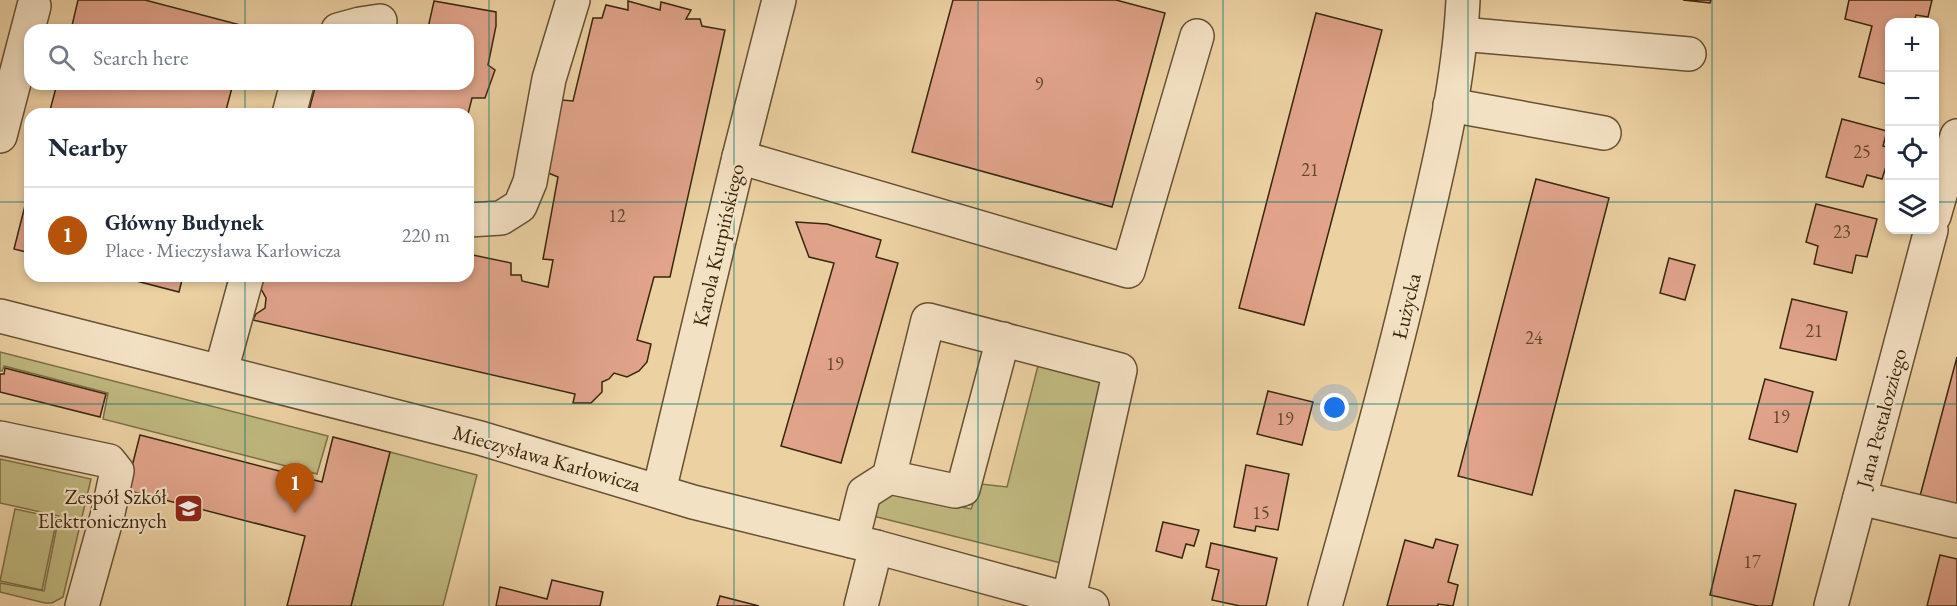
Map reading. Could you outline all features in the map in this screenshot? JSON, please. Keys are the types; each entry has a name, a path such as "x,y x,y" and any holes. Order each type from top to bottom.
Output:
{"street":[{"path":"474,220 501,218 520,206 530,182 549,78 573,0"},
{"name":"Karola Kurpińskiego","path":"659,491 778,0"},
{"name":"Łużycka","path":"1325,606 1395,352 1442,150 1461,34 1463,0"},
{"path":"29,24 34,6"},
{"path":"360,24 380,21"},
{"path":"1461,34 1689,54"},
{"path":"739,157 1128,271 1197,36"},
{"path":"0,136 24,44"},
{"path":"291,108 296,90"},
{"path":"1450,105 1604,134"},
{"path":"1939,201 1957,136"},
{"name":"Jana Pestalozziego","path":"1831,606 1930,234"},
{"path":"221,371 245,282"},
{"name":"Mieczysława Karłowicza","path":"0,316 480,438 693,502 864,544 1076,604"},
{"path":"861,606 864,493 889,477 928,320 1120,370 1076,604"},
{"path":"889,477 955,491 963,489 1003,339"},
{"path":"0,438 109,461 117,471 112,514 82,606"},
{"path":"1860,498 1957,521"}],"shaded area":[{"path":"0,352 328,436 317,474 103,419 108,393 4,366 0,371"},
{"path":"1040,358 1100,374 1108,387 1061,563 869,515 882,491 971,509 981,484 1007,487"},
{"path":"390,452 477,475 443,606 351,606"},
{"path":"0,459 91,479 63,597 52,603 0,592 0,583 44,591 59,516 0,503"},
{"path":"15,509 57,518 42,590 0,581"}],"building":[{"path":"78,0 145,0 237,24 72,24"},
{"path":"953,0 1116,0 1165,13 1112,207 912,152"},
{"path":"1683,0 1711,0 1710,3"},
{"path":"1849,0 1932,0 1928,17 1916,15 1915,18 1885,18 1885,84 1859,77 1872,26 1845,19"},
{"path":"434,1 496,12 496,26 488,65 495,70 485,98 472,98 470,108 310,108 314,90 474,90 474,24 429,24"},
{"path":"628,1 660,10 661,2 691,10 686,19 700,19 702,26 725,30 670,277 654,277 637,340 651,344 647,362 639,371 627,377 614,373 602,382 602,392 591,403 573,403 575,394 253,320 256,314 265,308 266,298 260,287 261,282 474,282 474,255 511,263 511,275 521,275 522,281 548,287 553,260 543,259 558,177 546,172 562,100 573,101 593,18 602,18 606,5 628,10"},
{"path":"1316,13 1382,30 1304,325 1239,308"},
{"path":"55,90 231,90 227,108 51,108"},
{"path":"1842,119 1885,130 1883,146 1885,147 1885,170 1882,179 1867,175 1863,187 1826,177"},
{"path":"1536,179 1609,198 1532,495 1458,476"},
{"path":"1816,204 1877,219 1867,257 1856,255 1852,273 1814,264 1818,246 1806,242"},
{"path":"24,210 24,252 14,249"},
{"path":"796,222 827,224 881,240 876,257 898,263 841,463 781,446 834,263 809,257"},
{"path":"1669,258 1695,265 1685,300 1660,293"},
{"path":"140,282 182,282 179,292"},
{"path":"1792,299 1847,312 1836,360 1780,348"},
{"path":"1957,357 1957,505 1920,496"},
{"path":"5,368 106,394 100,417 0,392 0,374 4,374"},
{"path":"1765,379 1813,392 1797,452 1749,439"},
{"path":"1268,391 1313,402 1302,445 1257,434"},
{"path":"140,435 322,482 333,437 390,452 351,606 287,606 305,536 126,490"},
{"path":"1246,465 1289,474 1278,530 1256,526 1255,531 1234,527"},
{"path":"1735,490 1796,504 1772,606 1758,606 1710,595"},
{"path":"1163,522 1199,530 1194,546 1186,544 1182,558 1156,551"},
{"path":"1436,539 1458,545 1448,582 1458,585 1453,606 1438,604 1438,606 1387,606 1405,540 1433,548"},
{"path":"1211,543 1277,558 1266,606 1240,606 1212,600 1219,570 1206,567"},
{"path":"1940,555 1957,559 1957,606 1927,606"},
{"path":"552,580 603,592 600,606 496,606 500,587 547,599"},
{"path":"720,596 759,606 717,606"}],"place":[{"name":"Zespół Szkół Elektronicznych","path":"188,508"},
{"name":"Główny Budynek","path":"295,513"}]}
